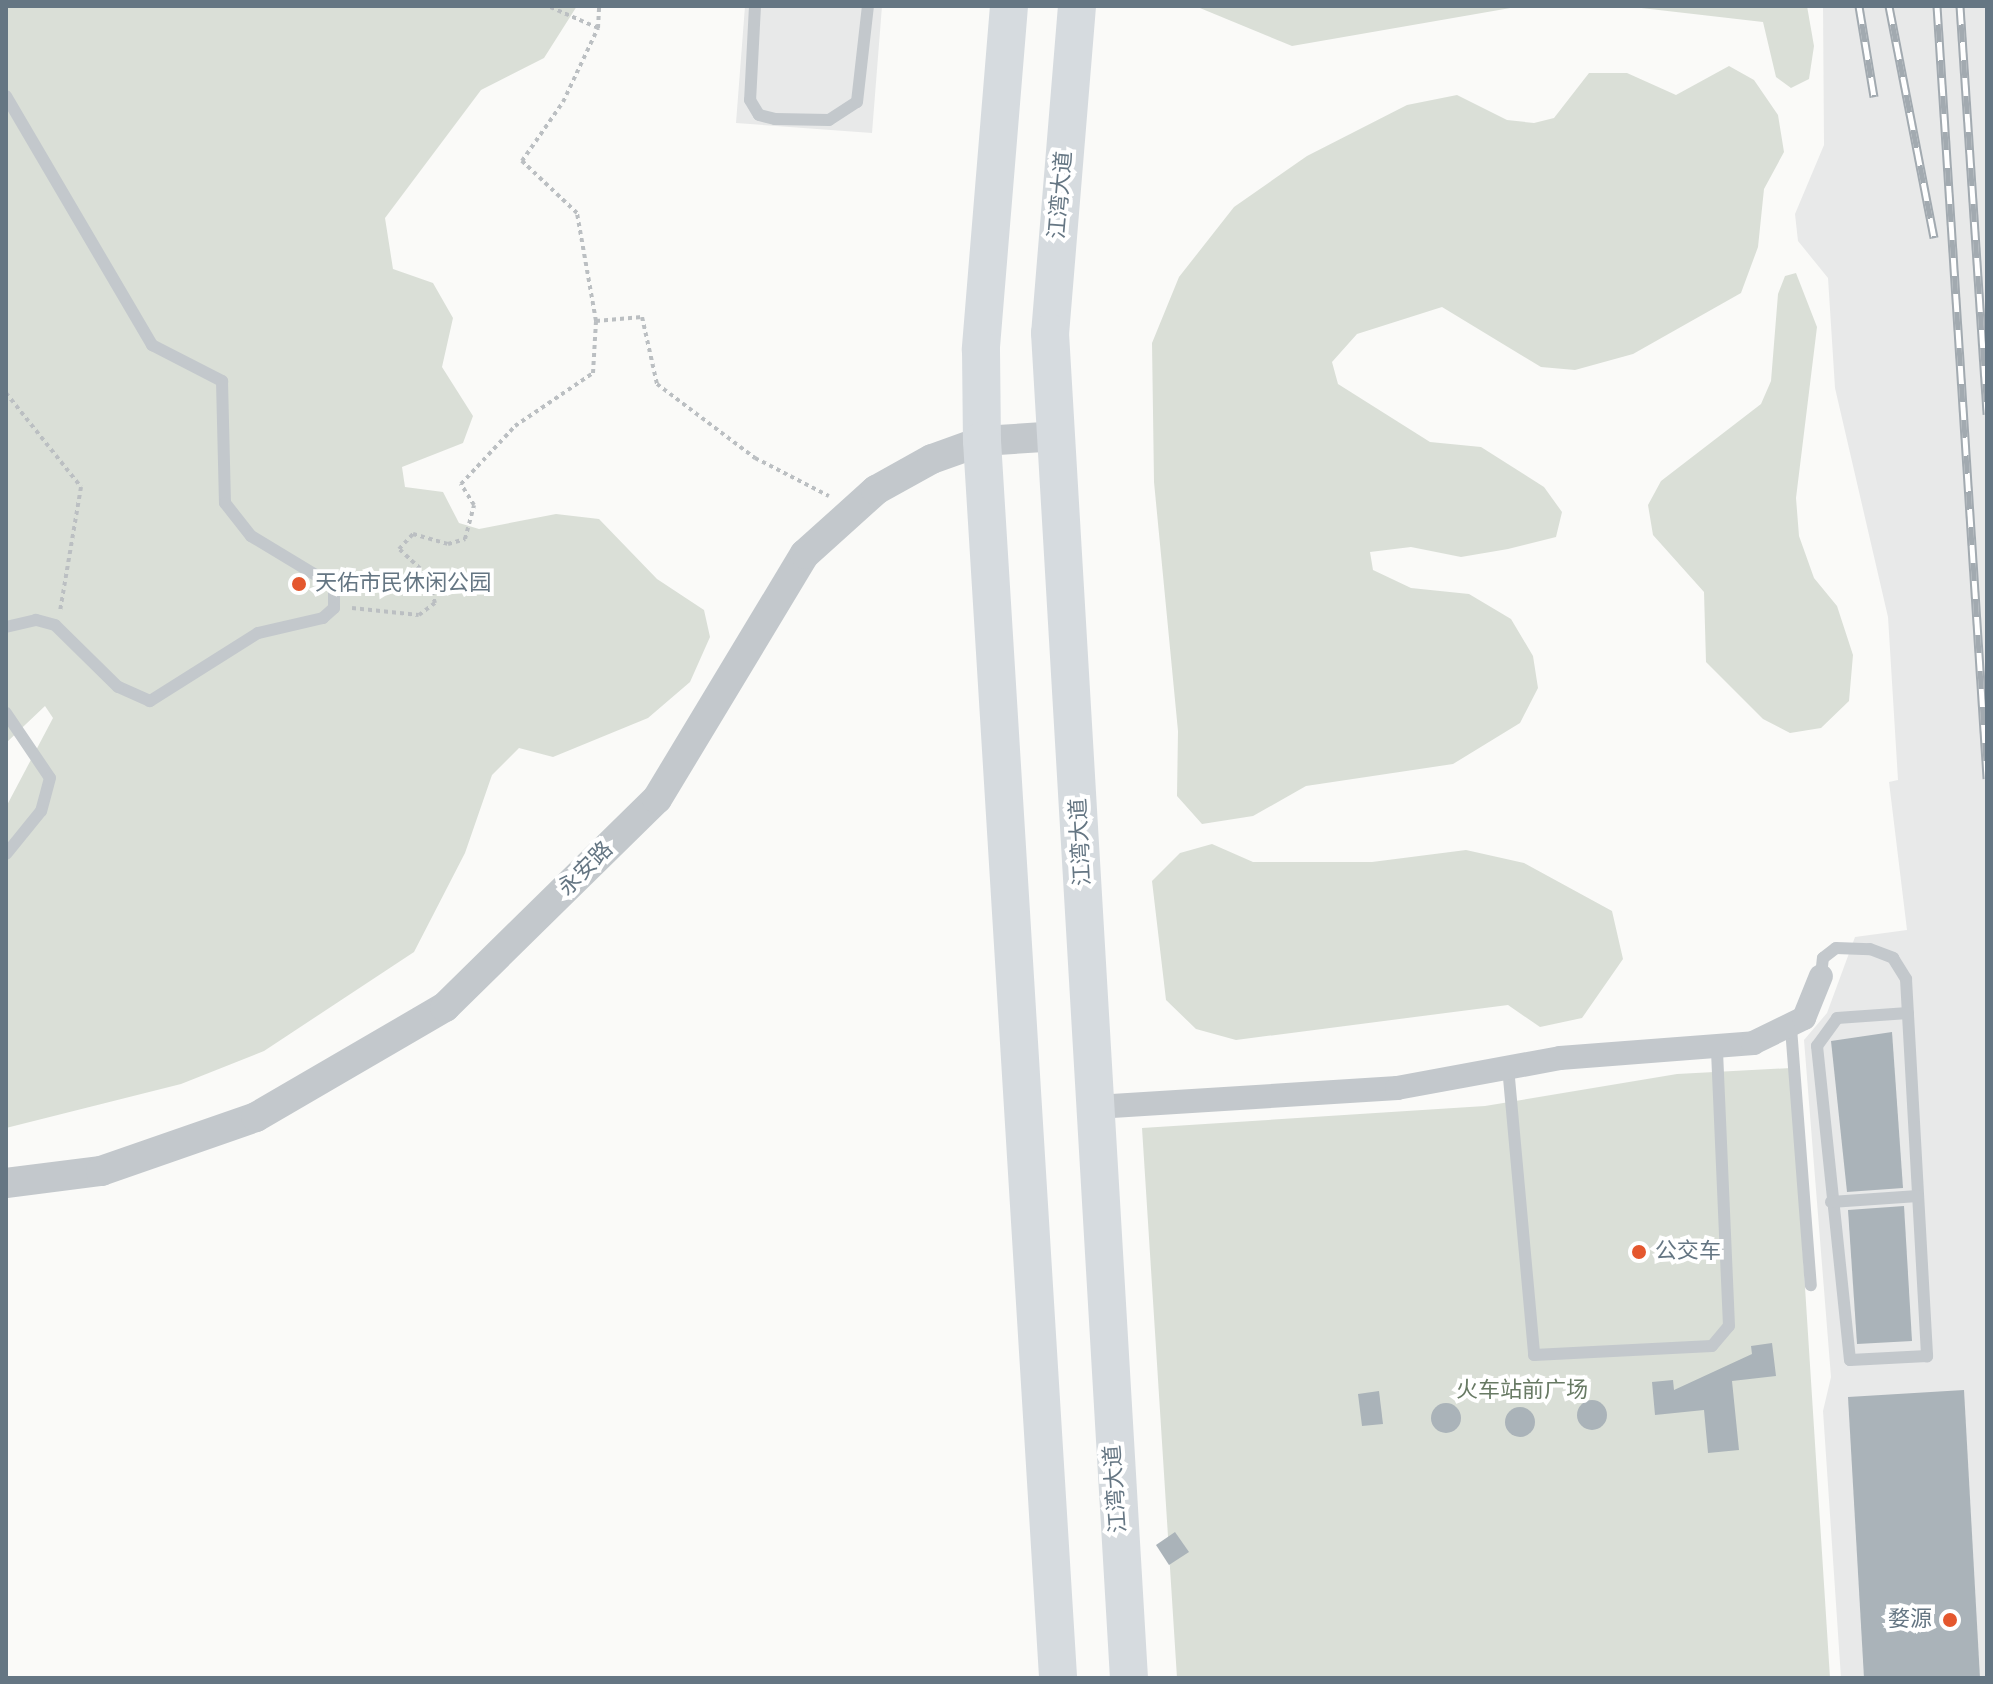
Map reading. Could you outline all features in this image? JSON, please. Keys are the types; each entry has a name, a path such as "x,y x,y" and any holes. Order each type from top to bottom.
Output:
{"highway":[{"path":"1009,6 981,350 982,441 1058,1678"},
{"name":"江湾大道","path":"1077,6 1050,333 1059,436 1129,1678"}],"street":[{"name":"永安路","path":"6,1183 101,1171 256,1117 445,1007 657,799 805,554 887,484 982,441 1059,436"},
{"path":"1096,1107 1397,1088 1508,1067 1717,1049 1791,1028 1804,1018 1821,976"}],"lane":[{"path":"755,6 750,100 759,115 775,119 829,120 857,102 868,6"},
{"path":"6,96 152,345 222,381 225,503 251,536 334,586 334,608 323,618 258,633 150,701 118,687 55,625 36,620 6,627"},
{"path":"6,713 50,778 41,811 6,854"},
{"path":"1821,976 1823,958 1836,948 1893,958 1906,979 1908,1013 1927,1356 1919,1361 1844,1356 1821,1037 1837,1018 1908,1013"},
{"path":"1791,1028 1811,1285"},
{"path":"1508,1067 1534,1355 1712,1346 1729,1326 1717,1049"},
{"path":"1831,1202 1918,1196"}],"path":[{"path":"548,6 598,28"},
{"path":"334,608 419,615 435,603 426,574 399,549 413,534 448,544 465,539 474,505 461,484 515,426 593,373 596,321 577,213 522,161 563,102 598,28 599,6"},
{"path":"596,321 642,317 657,384 755,458 820,485 847,516"},
{"path":"6,393 81,487 70,584 55,625"}],"shaded area":[{"path":"745,6 882,6 872,133 736,123"},
{"path":"1823,6 1987,6 1987,1678 1841,1678 1823,1411 1831,1377 1804,1040 1827,1013 1855,937 1907,930 1889,782 1898,780 1888,617 1835,388 1828,278 1798,241 1795,214 1824,145"}],"green space":[{"path":"6,6 577,6 544,58 481,90 385,218 393,269 433,283 453,318 442,367 473,416 463,443 402,467 405,487 443,492 459,523 479,529 556,514 599,519 657,579 704,610 710,637 690,682 648,718 553,757 519,748 492,775 465,853 414,952 264,1051 181,1084 6,1128 6,807 53,718 45,706 6,743"},
{"path":"1195,6 1522,6 1292,46"},
{"path":"1624,6 1807,6 1814,46 1809,79 1791,88 1776,77 1763,22"},
{"path":"1729,66 1754,80 1778,115 1784,152 1764,189 1758,247 1741,293 1633,354 1575,370 1541,367 1442,307 1357,334 1332,362 1338,384 1430,442 1481,447 1544,487 1562,512 1556,537 1508,549 1461,557 1411,547 1370,552 1373,570 1411,588 1469,594 1511,619 1533,656 1538,688 1520,723 1453,764 1306,786 1253,816 1202,824 1177,796 1178,731 1154,482 1152,343 1179,277 1234,207 1307,156 1407,105 1457,95 1507,120 1534,123 1554,118 1589,73 1627,73 1676,95"},
{"path":"1796,273 1817,327 1796,498 1799,536 1814,578 1837,606 1853,655 1849,701 1821,728 1790,733 1763,719 1706,662 1704,592 1653,535 1648,505 1661,481 1761,404 1771,381 1778,294 1785,276"},
{"path":"1212,844 1253,862 1372,862 1466,850 1524,863 1612,911 1623,959 1582,1018 1540,1027 1508,1005 1236,1040 1196,1029 1166,1000 1152,881 1180,853"},
{"name":"火车站前广场","path":"1791,1068 1830,1678 1177,1678 1142,1128 1485,1106 1677,1074"}],"building":[{"path":"1892,1032 1903,1188 1847,1192 1831,1041"},
{"path":"1904,1206 1912,1341 1857,1344 1848,1210"},
{"path":"1772,1343 1776,1376 1732,1381 1739,1450 1708,1453 1704,1410 1655,1415 1652,1382 1673,1380 1674,1390 1752,1354 1751,1346"},
{"path":"1964,1390 1980,1678 1864,1678 1848,1397"},
{"path":"1379,1391 1383,1424 1362,1426 1358,1394"},
{"path":"1592,1400 1603,1404 1607,1415 1603,1426 1592,1430 1581,1426 1577,1415 1581,1404"},
{"path":"1446,1403 1457,1407 1461,1418 1457,1429 1446,1433 1435,1429 1431,1418 1435,1407"},
{"path":"1520,1407 1531,1411 1535,1422 1531,1433 1520,1437 1509,1433 1505,1422 1509,1411"},
{"path":"1175,1532 1189,1552 1169,1565 1156,1545"}],"railway":[{"path":"1859,6 1874,97"},
{"path":"1889,6 1934,238"},
{"path":"1937,6 1987,778"},
{"path":"1960,6 1987,414"}],"place":[{"name":"天佑市民休闲公园","path":"299,584"},
{"name":"公交车","path":"1639,1252"},
{"name":"婺源","path":"1950,1620"}]}
